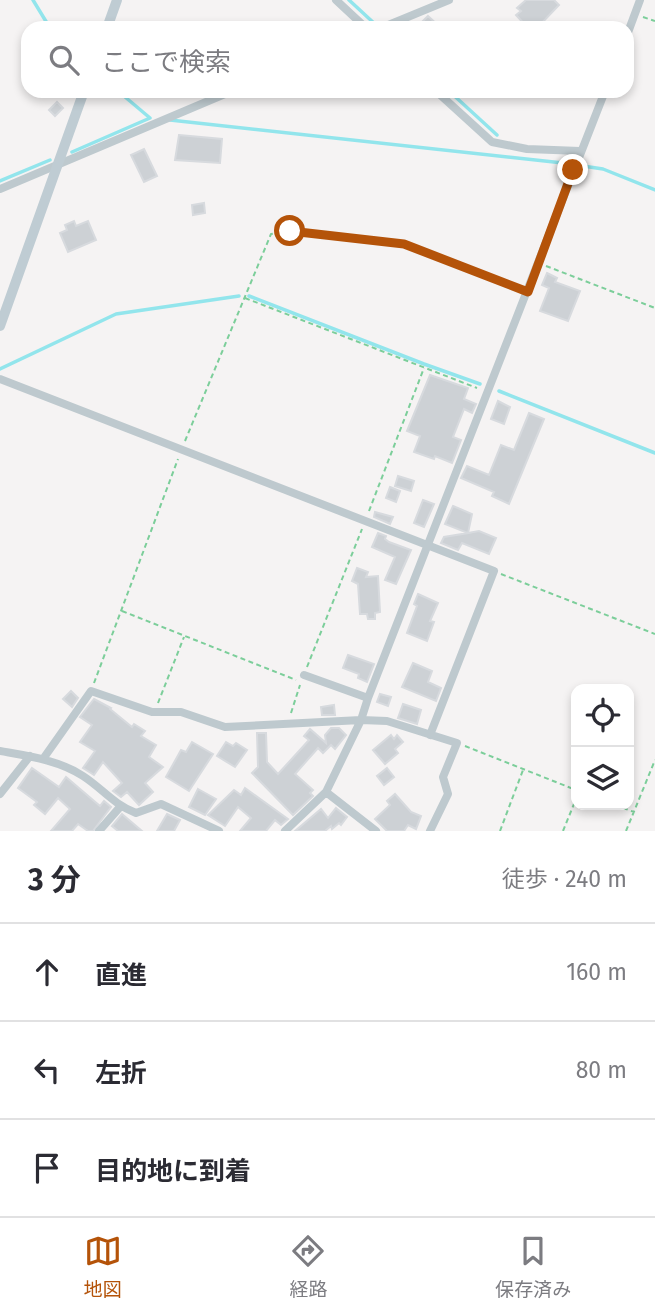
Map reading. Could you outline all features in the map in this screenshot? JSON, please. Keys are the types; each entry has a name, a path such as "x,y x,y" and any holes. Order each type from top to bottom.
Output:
{"main road":[{"path":"110,21 117,0"},
{"path":"0,326 82,98"}],"street":[{"path":"336,0 358,21"},
{"path":"398,21 449,0"},
{"path":"632,21 640,0"},
{"path":"0,189 215,98"},
{"path":"444,98 492,142 579,155"},
{"path":"285,831 326,792 361,720 601,98"},
{"path":"0,379 494,571 430,735"},
{"path":"304,675 368,698"},
{"path":"43,758 91,691 154,712 181,712 225,727 387,721 457,743 443,777 448,794 430,831"},
{"path":"0,751 43,758 82,775 120,807 136,813 161,804 219,831"},
{"path":"0,794 30,756"},
{"path":"326,792 376,831"},
{"path":"99,831 120,807"}],"path":[{"path":"635,14 655,22"},
{"path":"91,691 181,449 271,234 290,231 404,244 528,292"},
{"path":"538,263 655,308"},
{"path":"245,298 488,392"},
{"path":"304,675 424,368"},
{"path":"494,571 655,634"},
{"path":"121,611 301,682 288,724"},
{"path":"154,712 184,636"},
{"path":"457,743 571,788"},
{"path":"626,831 655,760"},
{"path":"500,831 523,769"},
{"path":"563,831 572,810"},
{"path":"629,810 634,812"}],"building":[{"path":"526,0 554,0 559,5 544,21 522,21 516,15 521,11 517,8"},
{"path":"57,102 63,108 55,116 49,110"},
{"path":"179,135 222,139 220,163 175,160"},
{"path":"144,149 157,176 144,182 131,155"},
{"path":"204,203 205,213 193,215 192,205"},
{"path":"74,221 76,226 88,221 96,240 68,252 60,233 67,230 65,225"},
{"path":"547,273 557,278 555,282 580,291 568,321 540,311 549,288 542,285"},
{"path":"430,375 468,388 464,399 476,404 472,413 464,409 453,437 461,440 452,463 414,452 420,436 407,431"},
{"path":"498,401 510,407 504,424 491,419"},
{"path":"529,413 544,419 509,504 492,496 494,492 461,478 467,466 489,475 501,445 514,450"},
{"path":"398,476 414,481 411,491 395,486"},
{"path":"390,487 400,491 396,502 386,498"},
{"path":"423,500 434,504 424,527 414,523"},
{"path":"453,506 472,514 468,533 445,524"},
{"path":"375,512 393,517 390,524 374,517"},
{"path":"479,531 496,538 489,554 462,543 458,550 441,543 444,537"},
{"path":"378,533 386,536 385,539 389,542 411,550 396,584 385,580 395,557 372,547"},
{"path":"357,568 368,572 366,577 378,576 380,612 375,613 375,619 368,619 367,614 360,614 358,584 352,581"},
{"path":"418,594 438,603 430,621 434,622 427,641 407,633 417,606 414,604"},
{"path":"348,655 374,664 367,682 358,678 359,674 343,668"},
{"path":"413,663 432,671 428,682 441,688 436,701 402,687"},
{"path":"71,691 78,698 72,707 63,699"},
{"path":"380,694 391,697 388,706 377,702"},
{"path":"94,699 111,708 132,727 134,724 145,731 141,736 156,745 149,757 163,767 145,783 153,792 139,805 127,792 121,797 113,791 122,783 103,762 94,775 83,768 95,751 80,742 92,725 80,717"},
{"path":"403,704 421,710 417,724 398,718"},
{"path":"334,705 335,715 322,715 321,707"},
{"path":"331,728 339,728 346,735 335,749 331,745 323,753 318,748 295,774 313,790 310,793 313,796 293,815 252,773 258,767 257,733 266,733 267,762 278,774 309,740 304,736 310,729 326,743 325,735"},
{"path":"391,735 394,739 397,735 403,742 395,749 398,753 385,764 373,750"},
{"path":"192,742 213,754 189,791 166,777 181,750 186,752"},
{"path":"226,742 233,746 236,743 247,750 235,767 217,756"},
{"path":"32,768 59,787 66,777 100,806 104,801 111,807 93,831 88,831 78,824 72,831 51,831 70,809 58,798 45,814 34,805 37,802 18,788"},
{"path":"387,768 394,777 384,785 377,776"},
{"path":"245,788 288,819 281,825 275,820 266,831 240,831 251,818 238,807 225,826 208,815 234,790 241,795"},
{"path":"198,789 216,799 205,815 189,807"},
{"path":"395,794 411,812 421,816 416,829 408,825 404,831 387,831 375,819 390,805 387,801"},
{"path":"336,808 347,817 341,825 339,823 332,829 331,826 325,831 295,831 321,809 328,818"},
{"path":"122,814 142,831 118,831 112,826"},
{"path":"167,814 180,820 174,831 157,831"}],"waterway":[{"path":"33,0 46,21"},
{"path":"349,0 372,21"},
{"path":"72,152 150,118 126,98"},
{"path":"457,98 497,135"},
{"path":"170,120 563,163 603,169 655,190"},
{"path":"0,181 50,160"},
{"path":"0,369 116,314 239,296"},
{"path":"249,296 480,384"},
{"path":"499,391 655,453"}],"route":[{"path":"290,231 404,244 528,292 573,170"}]}
